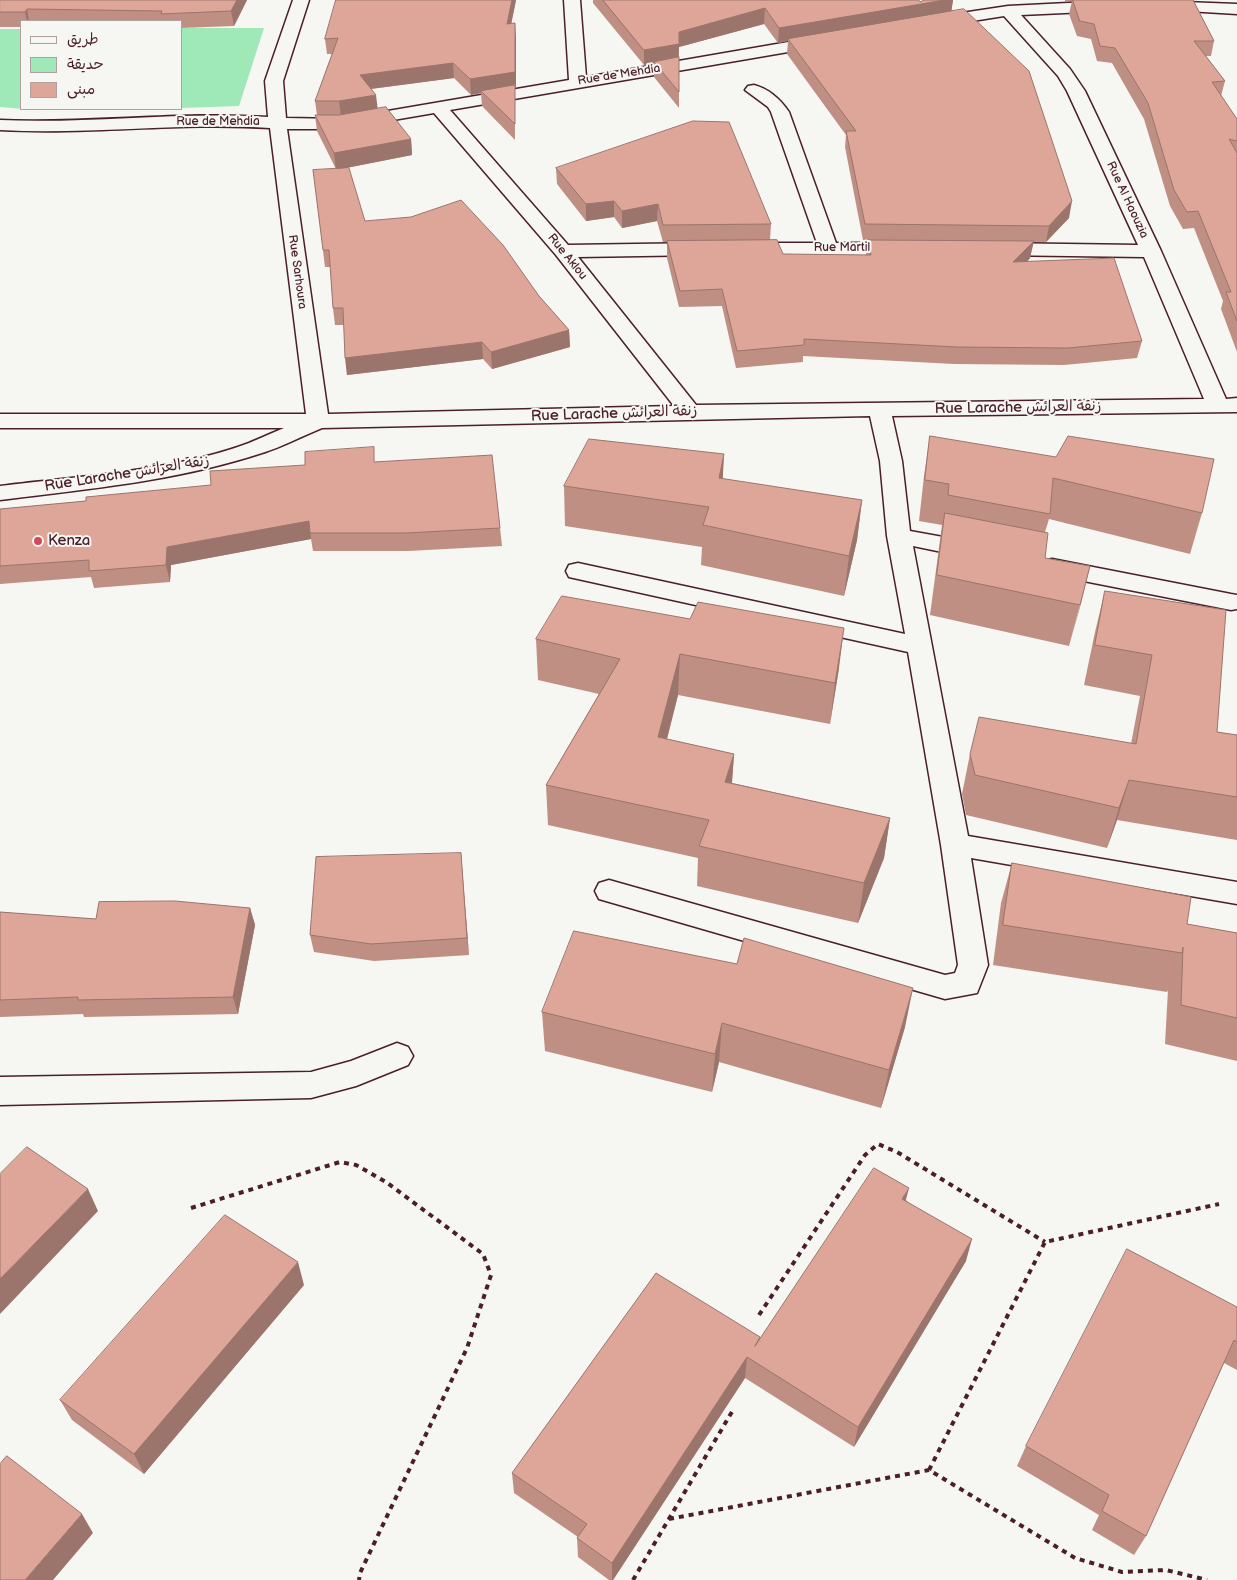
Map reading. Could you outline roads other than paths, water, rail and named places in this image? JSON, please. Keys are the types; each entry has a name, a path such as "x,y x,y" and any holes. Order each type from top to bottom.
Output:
{"street":[{"name":"Rue Sarhoura","path":"301,0 274,82 274,95 276,122 318,421"},
{"path":"572,0 578,82"},
{"path":"914,26 954,12 1127,6"},
{"path":"1146,6 1237,8"},
{"name":"Rue Al Haouzia","path":"1008,11 1064,73 1076,91 1151,251 1228,406"},
{"name":"Rue de Mehdia","path":"0,124 82,126 216,120 308,125 341,124 841,38"},
{"path":"754,90 774,103 780,112 828,248"},
{"name":"Rue Aklou","path":"438,107 562,251 690,412"},
{"name":"Rue Martil","path":"562,251 828,248 926,249"},
{"path":"975,249 1151,251"},
{"name":"Rue Larache زنقة العرائش","path":"0,493 149,474 212,461 256,448 318,421 690,412 1228,406"},
{"path":"608,891 945,987 966,984 972,965 955,845 899,536 891,461 880,410"},
{"path":"0,421 318,421"},
{"path":"899,536 996,556"},
{"path":"1026,561 1231,602"},
{"path":"578,571 920,646"},
{"path":"955,845 1237,893"},
{"path":"0,1091 311,1085 356,1073 397,1056"}],"place":[{"name":"Kenza","path":"38,541"}]}
